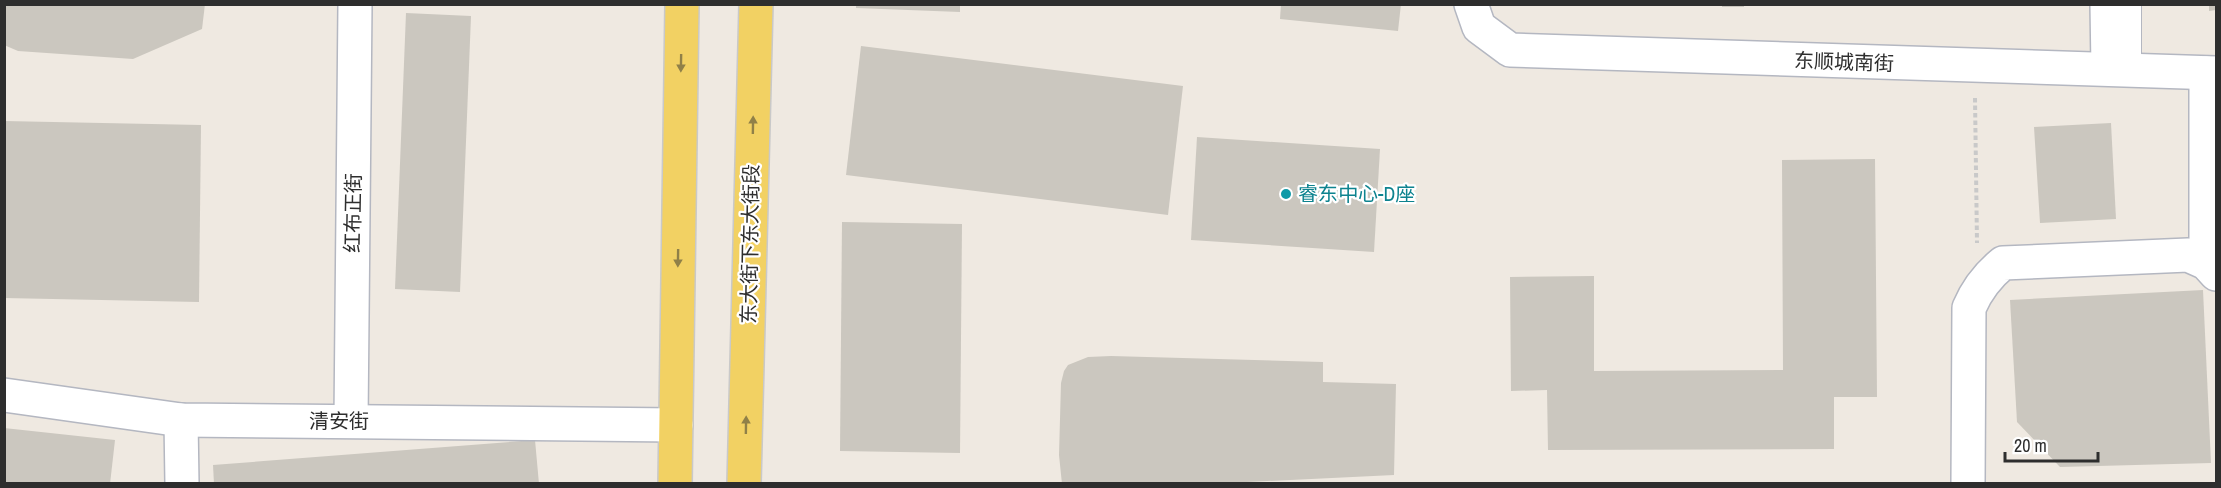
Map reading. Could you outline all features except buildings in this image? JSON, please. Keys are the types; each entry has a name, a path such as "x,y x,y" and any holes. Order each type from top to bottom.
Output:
{"main road":[{"path":"675,483 682,4"},
{"name":"东大街下东大街段","path":"744,483 756,4"}],"street":[{"name":"红布正街","path":"351,421 355,4"},
{"path":"2107,4 2118,68"},
{"path":"2118,68 2128,4"},
{"name":"东顺城南街","path":"1475,16 1510,50 1974,66 2118,68 2211,73"},
{"path":"2211,73 2211,269"},
{"path":"1968,483 1969,308 1977,289 2003,263 2188,255 2211,269"},
{"name":"清安街","path":"4,396 181,420 676,425"},
{"path":"181,420 182,483"}],"path":[{"path":"1974,66 1977,289"}],"place":[{"name":"睿东中心-D座","path":"1286,194"}]}
